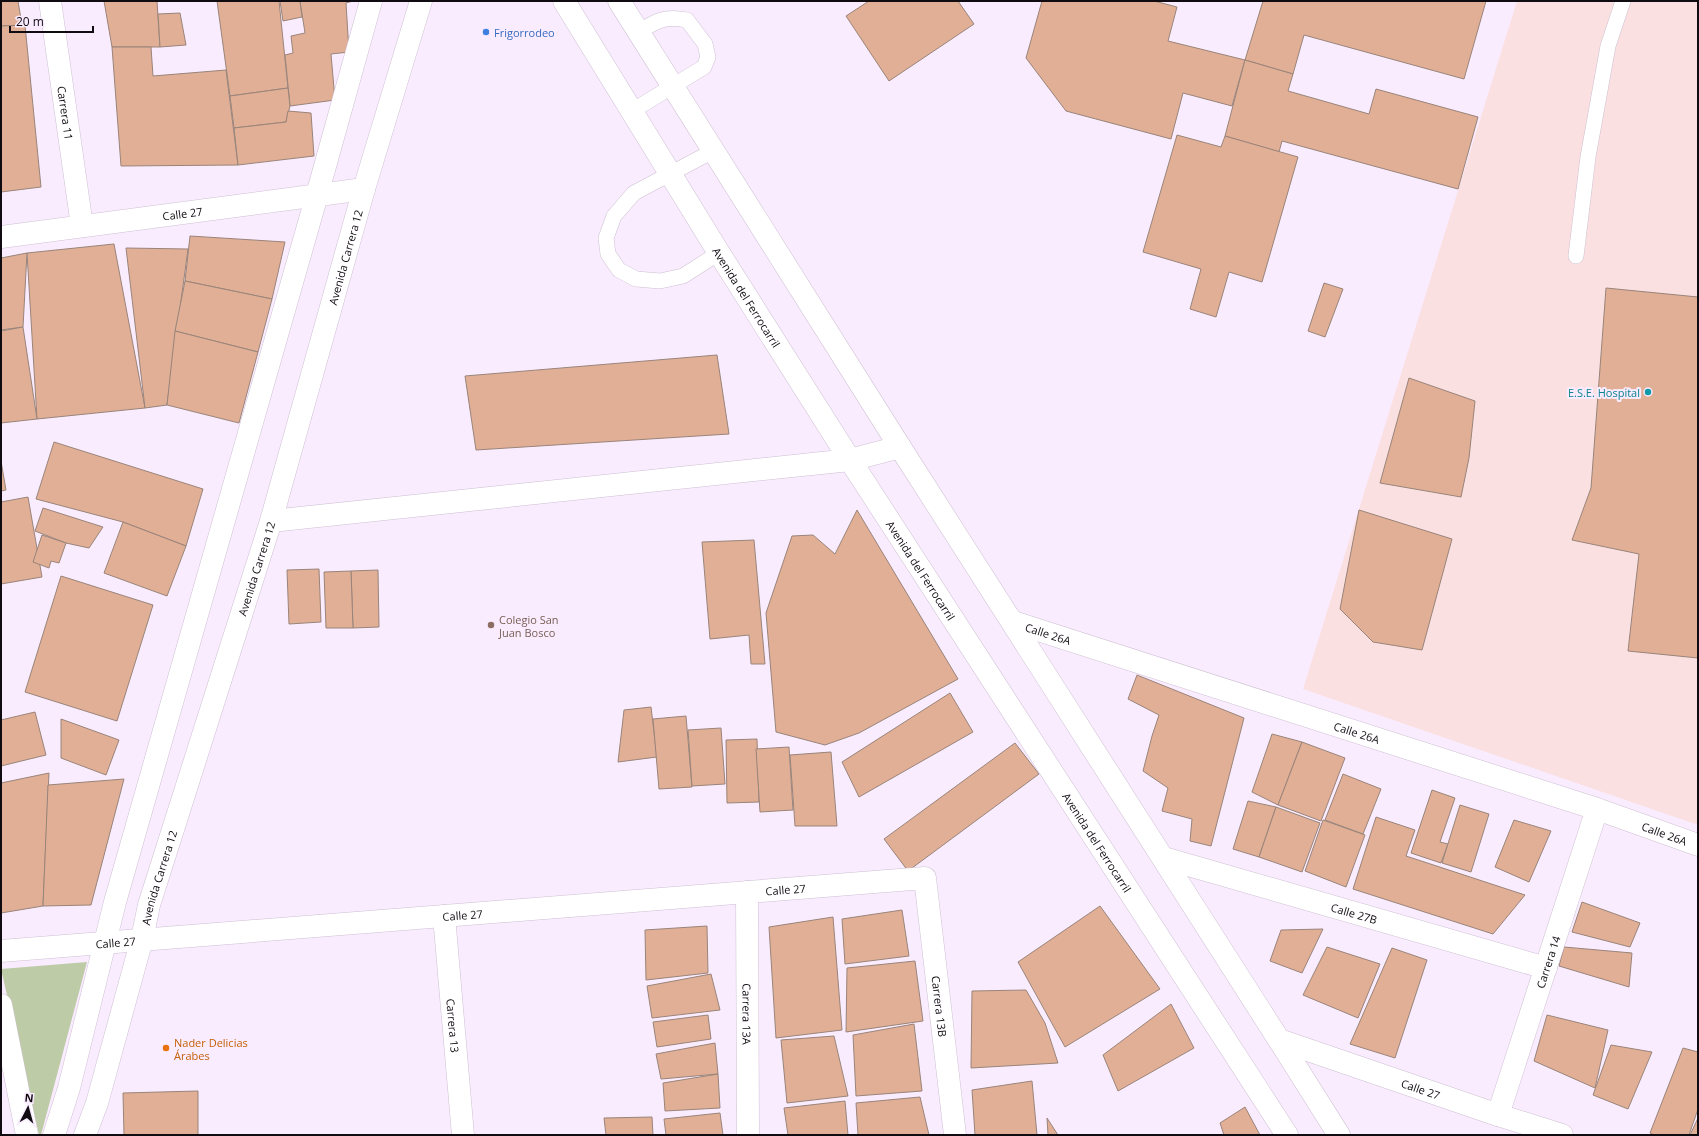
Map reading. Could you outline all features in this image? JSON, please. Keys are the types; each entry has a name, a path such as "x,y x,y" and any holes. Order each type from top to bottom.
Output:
{"street":[{"name":"Carrera 11","path":"50,1 82,226"},
{"path":"54,1135 69,1088 104,943 371,1"},
{"name":"Avenida Carrera 12","path":"85,1135 97,1103 142,939 149,905 271,521 364,189 421,1"},
{"name":"Avenida del Ferrocarril","path":"564,1 719,253 850,460 1287,1135"},
{"path":"619,1 900,447 1280,1040 1338,1135"},
{"name":"Calle 27","path":"1,237 364,189"},
{"path":"271,521 850,460 900,447"},
{"name":"Calle 26A","path":"1013,622 1597,809 1698,846"},
{"name":"Carrera 14","path":"1498,1115 1597,809"},
{"name":"Calle 27B","path":"1164,858 1546,968"},
{"name":"Calle 27","path":"1,951 925,878"},
{"name":"Carrera 13B","path":"925,878 955,1135"},
{"name":"Carrera 13A","path":"747,892 748,1135"},
{"name":"Carrera 13","path":"444,916 463,1135"},
{"path":"1,1006 27,1135"},
{"name":"Calle 27","path":"1280,1040 1498,1115 1562,1135"}],"lane":[{"path":"1576,256 1588,157 1608,46 1624,1"},
{"path":"632,111 704,67 708,57 705,44 687,20 672,17 656,21 639,32"},
{"path":"713,151 634,193 614,216 606,238 608,254 619,270 636,279 660,281 683,276 719,253"}],"shaded area":[{"path":"1517,1 1698,1 1698,825 1303,689"}],"green space":[{"path":"87,962 41,1135 39,1135 1,969"}],"building":[{"path":"1,1 18,1 22,25 1,26"},
{"path":"104,1 157,1 160,47 112,47"},
{"path":"217,1 279,1 288,88 230,96"},
{"path":"280,1 300,1 302,17 283,21"},
{"path":"300,1 353,1 346,3 349,52 331,54 335,100 290,106 285,55 293,53 291,36 305,33"},
{"path":"869,1 958,1 974,24 889,81 846,16"},
{"path":"1042,1 1154,1 1177,7 1168,41 1245,60 1232,106 1183,93 1171,139 1066,111 1026,58"},
{"path":"1263,1 1486,1 1464,79 1304,35 1293,74 1245,60"},
{"path":"180,13 186,45 160,47 158,14"},
{"path":"25,25 41,187 1,192 1,26"},
{"path":"112,47 151,47 153,76 226,70 238,165 121,166"},
{"path":"1245,60 1293,74 1288,91 1369,114 1376,89 1478,117 1458,189 1282,141 1279,152 1225,136"},
{"path":"288,88 290,106 286,122 234,128 230,96"},
{"path":"288,111 311,113 314,156 238,165 234,128 286,122"},
{"path":"1177,135 1221,147 1225,136 1298,157 1262,282 1229,272 1216,317 1190,309 1201,269 1143,252"},
{"path":"190,236 285,242 272,299 185,281"},
{"path":"114,244 145,408 37,419 27,253"},
{"path":"126,248 188,249 167,405 145,408"},
{"path":"27,253 23,327 1,330 1,258"},
{"path":"185,281 272,299 258,352 175,331"},
{"path":"1324,283 1343,289 1325,337 1308,331"},
{"name":"E.S.E. Hospital","path":"1606,288 1698,297 1698,658 1628,651 1639,554 1572,540 1591,488"},
{"path":"23,327 37,419 1,423 1,331"},
{"path":"175,331 258,352 239,423 167,405"},
{"path":"717,355 729,434 476,450 465,376"},
{"path":"1409,378 1475,401 1469,458 1461,497 1380,483"},
{"path":"54,442 203,489 186,546 123,522 36,499"},
{"path":"1,461 6,490 1,491"},
{"path":"28,497 42,577 1,584 1,502"},
{"path":"43,508 103,527 89,548 66,543 35,531"},
{"path":"857,510 958,679 859,733 825,745 776,732 766,613 792,536 813,535 835,554"},
{"path":"1359,510 1452,539 1422,650 1373,642 1340,609"},
{"path":"123,522 186,546 167,596 104,573"},
{"path":"42,535 66,543 59,563 51,561 49,568 33,562"},
{"path":"754,540 765,664 751,664 749,635 710,639 702,542"},
{"path":"319,569 321,622 289,624 287,570"},
{"path":"378,570 379,627 353,628 351,571"},
{"path":"351,571 353,628 326,628 324,572"},
{"path":"61,576 153,605 117,721 25,692"},
{"path":"1137,675 1244,718 1211,846 1190,841 1192,819 1162,811 1168,788 1143,771 1159,715 1128,699"},
{"path":"950,693 973,732 859,797 842,762"},
{"path":"651,707 657,757 618,762 624,710"},
{"path":"35,712 46,755 1,766 1,720"},
{"path":"686,716 692,787 659,789 653,719"},
{"path":"61,719 119,740 106,775 61,758"},
{"path":"721,728 725,784 692,786 688,730"},
{"path":"1272,734 1302,742 1278,805 1252,792"},
{"path":"757,739 759,802 727,803 726,740"},
{"path":"1302,742 1345,758 1321,821 1278,805"},
{"path":"1015,743 1039,774 908,871 884,839"},
{"path":"789,747 793,810 760,812 756,749"},
{"path":"831,752 837,826 795,826 790,755"},
{"path":"49,773 43,906 1,913 1,783"},
{"path":"1343,774 1381,789 1363,834 1325,820"},
{"path":"124,779 91,905 43,906 48,785"},
{"path":"1432,790 1455,798 1440,842 1448,844 1441,863 1411,853"},
{"path":"1248,801 1276,807 1259,857 1233,849"},
{"path":"1460,805 1489,814 1471,872 1442,863"},
{"path":"1276,807 1320,823 1302,872 1259,857"},
{"path":"1376,817 1415,830 1406,856 1525,895 1493,934 1353,889"},
{"path":"1323,820 1365,835 1346,887 1305,871"},
{"path":"1514,820 1551,831 1529,882 1495,867"},
{"path":"1582,902 1640,923 1630,947 1572,932"},
{"path":"1100,906 1160,989 1065,1047 1018,962"},
{"path":"902,910 909,956 845,964 842,919"},
{"path":"833,917 842,1030 776,1038 769,927"},
{"path":"707,926 708,973 646,980 645,930"},
{"path":"1323,929 1302,973 1270,961 1281,930"},
{"path":"1327,947 1380,964 1358,1018 1303,995"},
{"path":"1564,947 1632,953 1629,987 1559,966"},
{"path":"1392,948 1427,960 1395,1058 1350,1044"},
{"path":"915,961 923,1021 846,1032 847,968"},
{"path":"711,974 720,1010 652,1018 647,986"},
{"path":"1026,990 1045,1023 1058,1063 971,1068 972,991"},
{"path":"1171,1004 1194,1048 1118,1091 1103,1055"},
{"path":"708,1015 711,1039 657,1047 653,1022"},
{"path":"1547,1015 1608,1030 1595,1088 1534,1061"},
{"path":"914,1024 922,1091 856,1096 853,1035"},
{"path":"834,1036 848,1096 787,1103 781,1040"},
{"path":"715,1043 718,1074 661,1079 656,1054"},
{"path":"1611,1045 1652,1052 1628,1109 1593,1095"},
{"path":"1683,1048 1698,1052 1698,1109 1689,1135 1654,1135 1650,1133"},
{"path":"718,1074 720,1108 665,1111 663,1083"},
{"path":"1032,1081 1037,1135 975,1135 972,1090"},
{"path":"198,1091 198,1135 124,1135 123,1093"},
{"path":"920,1097 929,1135 858,1135 856,1103"},
{"path":"845,1101 848,1135 788,1135 784,1108"},
{"path":"1245,1107 1260,1135 1224,1135 1220,1123"},
{"path":"720,1113 723,1135 666,1135 664,1119"},
{"path":"652,1117 653,1135 606,1135 604,1118"},
{"path":"1047,1118 1058,1135 1048,1135"},
{"path":"1698,1118 1698,1135 1690,1135"}],"place":[{"name":"Frigorrodeo","path":"486,32"},
{"name":"E.S.E. Hospital","path":"1648,392"},
{"name":"Colegio San Juan Bosco","path":"491,625"},
{"name":"Nader Delicias Árabes","path":"166,1048"}]}
